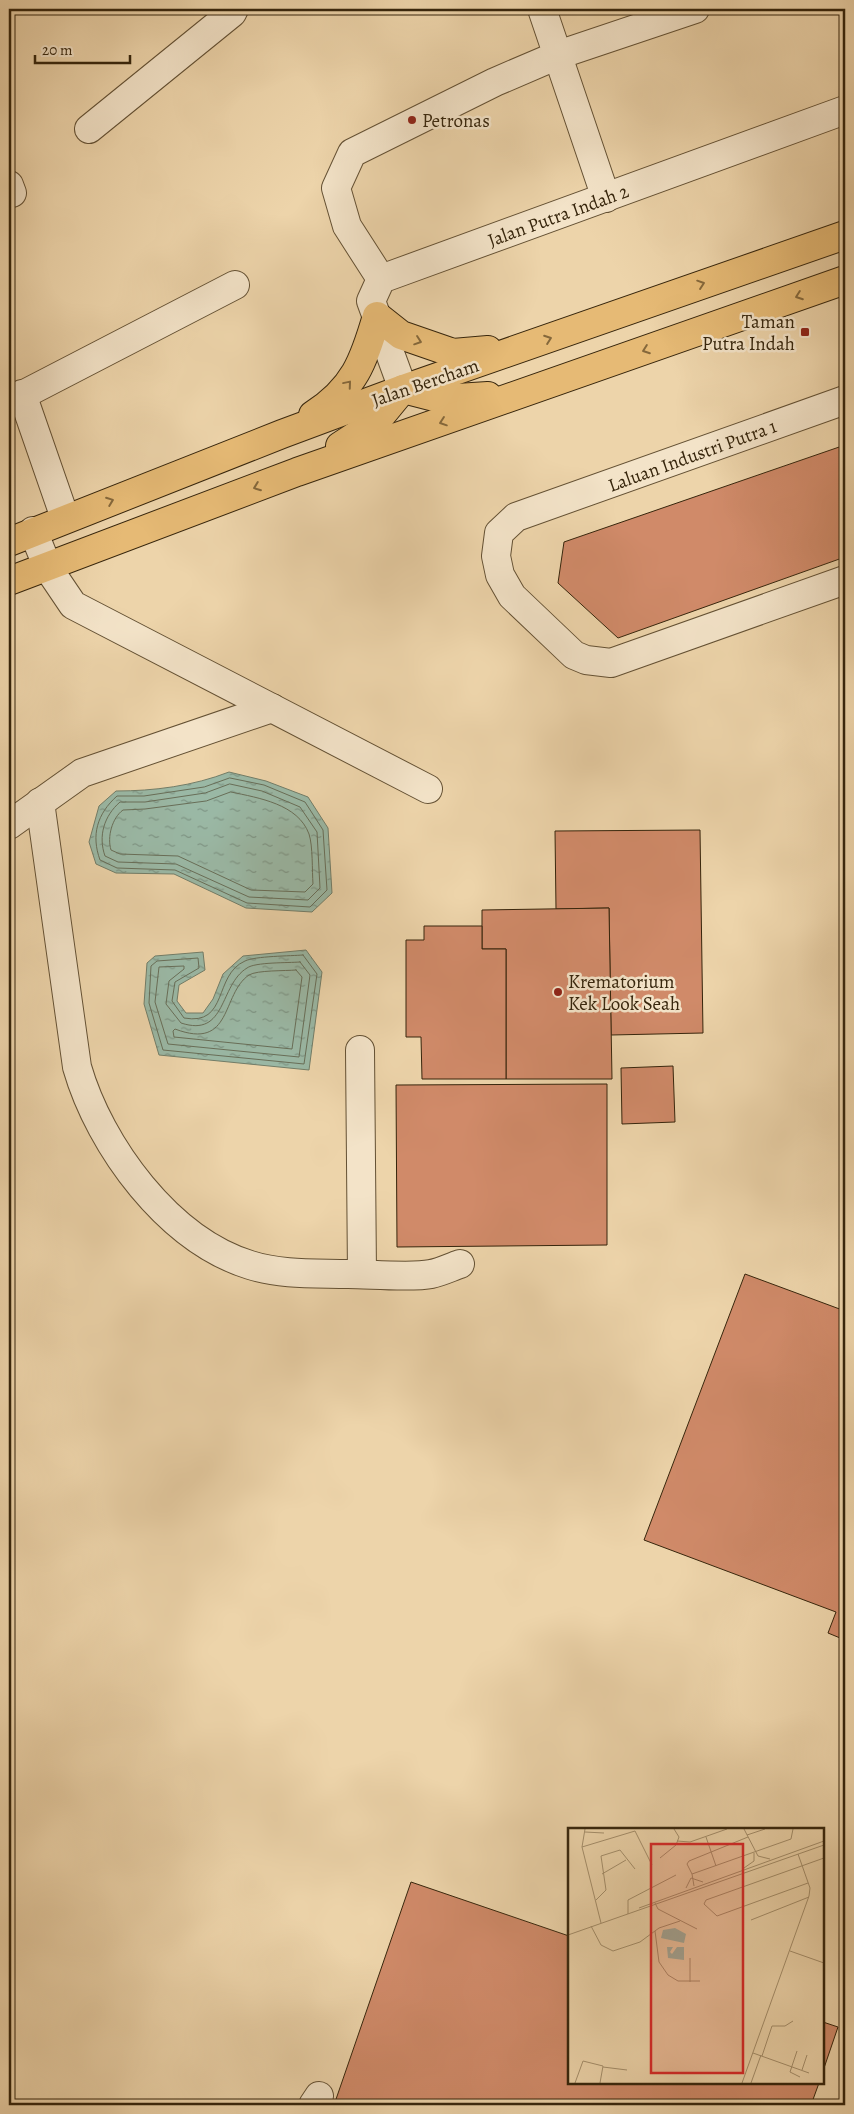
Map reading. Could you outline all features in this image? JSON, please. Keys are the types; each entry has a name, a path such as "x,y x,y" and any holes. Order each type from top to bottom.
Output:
{"main road":[{"name":"Jalan Bercham","path":"9,542 65,518 403,389 845,235"},
{"path":"9,581 48,568 297,472 845,280"},
{"path":"282,434 328,405 352,381 368,347 377,316 401,335 453,352 522,348"},
{"path":"297,472 374,424 403,389 442,399 460,399 541,388"}],"street":[{"path":"89,128 232,13 234,9"},
{"path":"542,9 606,198"},
{"path":"403,389 371,301 381,279 347,226 336,188 352,153 494,82 558,55 695,9"},
{"name":"Jalan Putra Indah 2","path":"381,279 845,110"},
{"path":"65,518 16,398 235,285"},
{"name":"Laluan Industri Putra 1","path":"845,400 516,517 499,533 496,556 500,575 512,596 574,655 586,660 611,663 845,580"},
{"path":"34,531 48,568 73,605 428,790"},
{"path":"9,825 82,773 272,708"},
{"path":"40,802 77,1067 82,1087 116,1151 163,1211 192,1237 217,1253 251,1266 294,1273 430,1274 460,1264"},
{"path":"360,1050 362,1274"}],"water":[{"path":"229,772 266,781 308,797 328,828 332,893 312,912 246,908 174,874 116,873 96,864 89,842 99,806 116,791 173,787 202,781"},
{"path":"306,950 322,972 309,1070 159,1055 144,1004 147,963 155,956 203,952 205,970 179,985 177,1001 186,1013 203,1013 213,999 223,974 243,956"}],"building":[{"path":"845,445 845,557 618,638 558,583 564,542"},
{"path":"700,830 703,1033 611,1035 609,908 556,909 555,831"},
{"name":"Krematorium Kek Look Seah","path":"609,908 612,1079 506,1079 506,949 482,949 482,910"},
{"path":"424,926 482,926 482,949 506,949 506,1079 422,1079 421,1037 406,1037 406,940 424,940"},
{"path":"673,1066 675,1122 622,1124 621,1068"},
{"path":"607,1084 607,1245 397,1247 396,1085"},
{"path":"745,1274 845,1311 845,1640 828,1633 836,1612 644,1540"},
{"path":"411,1882 568,1936 568,2084 819,2084 811,2105 334,2105"},
{"path":"824,2022 838,2027 824,2068"}],"place":[{"name":"Petronas","path":"412,120"},
{"name":"Taman Putra Indah","path":"805,332"},
{"name":"Krematorium Kek Look Seah","path":"558,992"}]}
